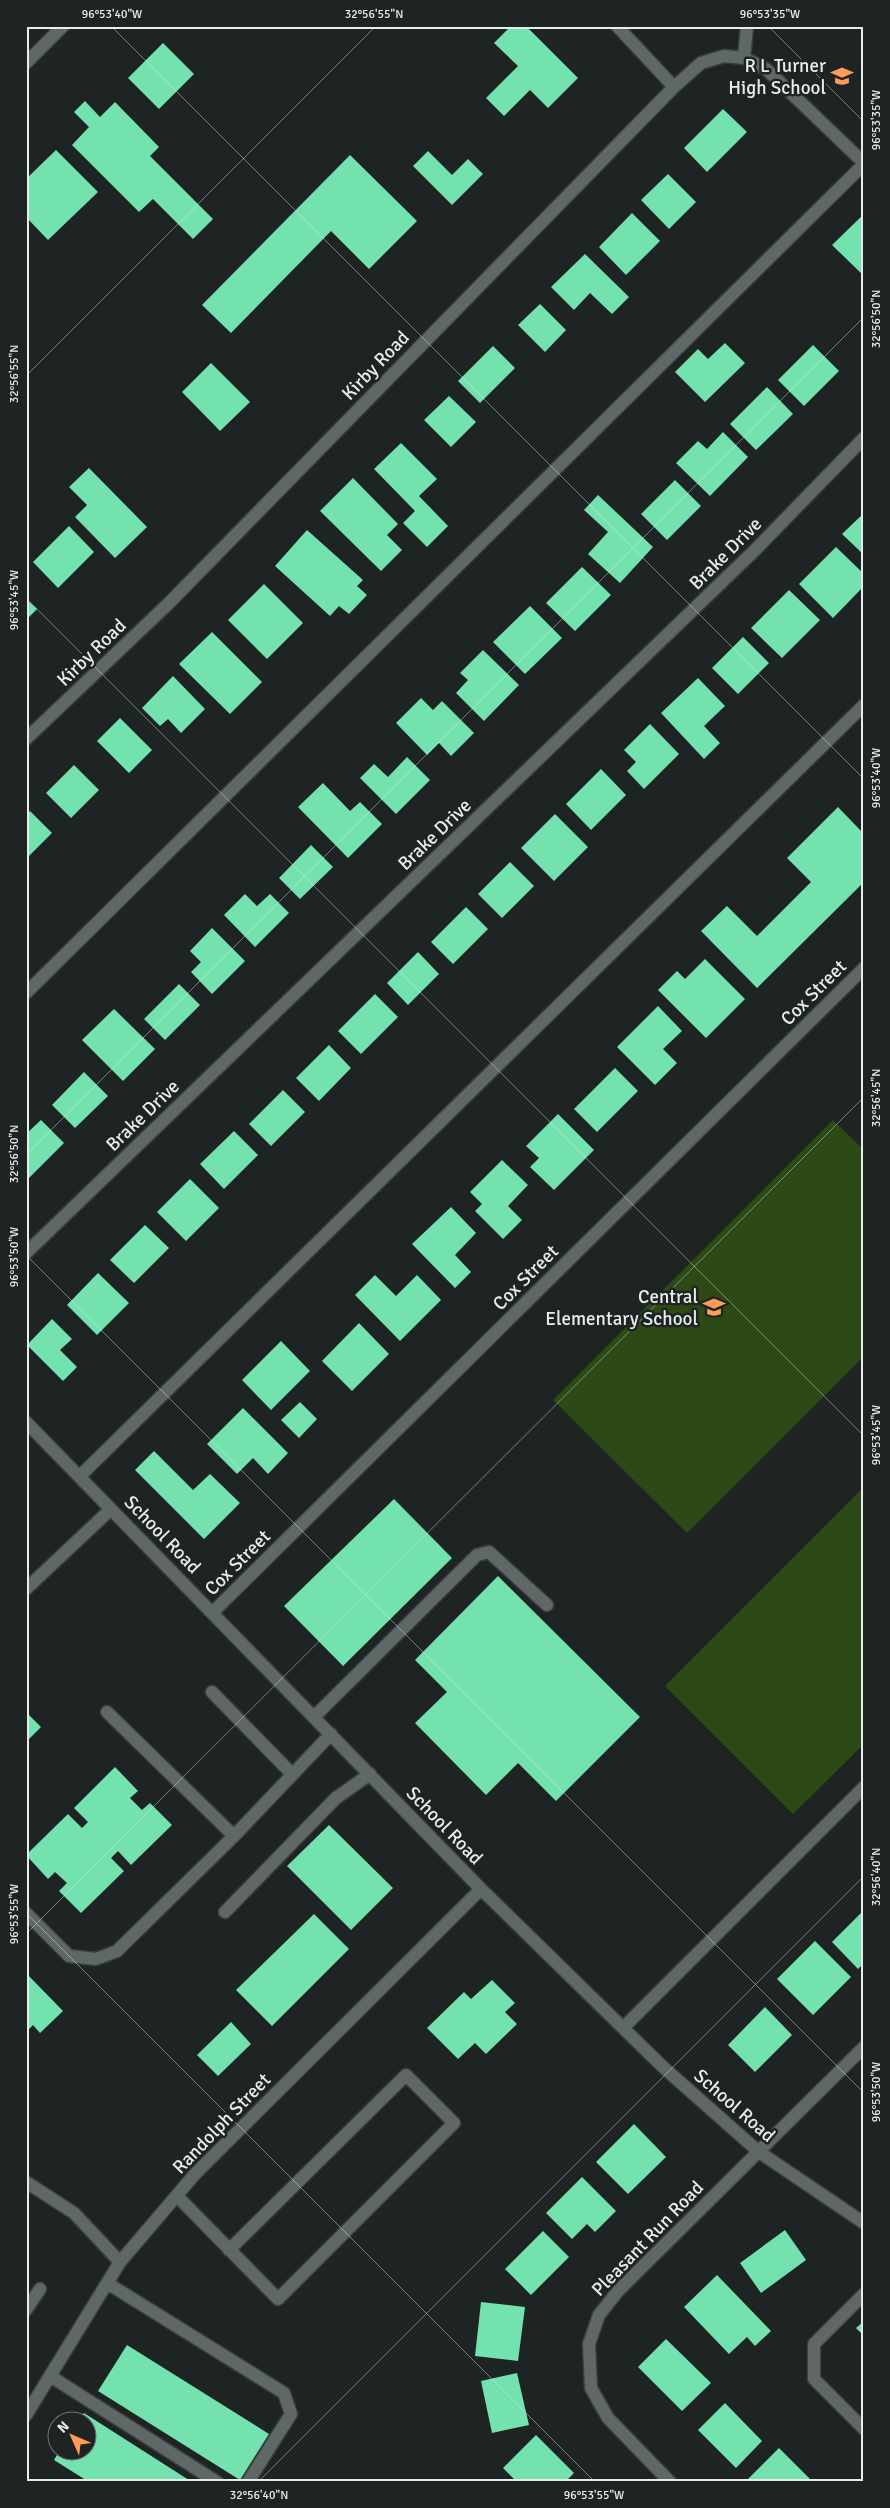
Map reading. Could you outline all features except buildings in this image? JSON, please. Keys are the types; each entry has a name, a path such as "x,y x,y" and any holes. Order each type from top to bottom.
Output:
{"street":[{"path":"26,63 63,26"},
{"path":"617,26 674,87"},
{"path":"744,58 747,26"},
{"name":"Kirby Road","path":"26,739 169,603 674,87 701,63 724,56 744,58 766,68 864,164"},
{"path":"26,993 864,164"},
{"name":"Brake Drive","path":"26,1253 754,551 864,438"},
{"path":"80,1476 864,705"},
{"name":"Cox Street","path":"213,1612 864,968"},
{"name":"School Road","path":"26,1422 481,1889 622,2028 759,2152 864,2223"},
{"path":"26,1590 111,1509"},
{"path":"314,1717 477,1555 489,1552 546,1605"},
{"path":"212,1692 292,1774"},
{"path":"107,1712 234,1836"},
{"path":"26,1913 69,1956 96,1959 117,1951 234,1836 331,1734"},
{"path":"225,1912 336,1798 370,1774"},
{"path":"622,2028 864,1787"},
{"name":"Randolph Street","path":"26,2415 120,2262 202,2167 481,1889"},
{"name":"Pleasant Run Road","path":"670,2482 608,2418 591,2388 589,2344 598,2315 618,2290 864,2047"},
{"path":"177,2196 229,2250 278,2299 454,2123 406,2075 229,2250"},
{"path":"26,2182 74,2213 120,2262"},
{"path":"107,2283 284,2393 291,2414 248,2482"},
{"path":"26,2310 40,2289"},
{"path":"864,2294 814,2344 814,2379 864,2429"},
{"path":"50,2376 216,2482"}],"green space":[{"path":"833,1120 864,1150 864,1356 687,1533 553,1400"},
{"path":"864,1487 864,1744 793,1814 665,1686"}],"place":[{"name":"R L Turner High School","path":"842,76"},
{"name":"Central Elementary School","path":"714,1307"}]}
